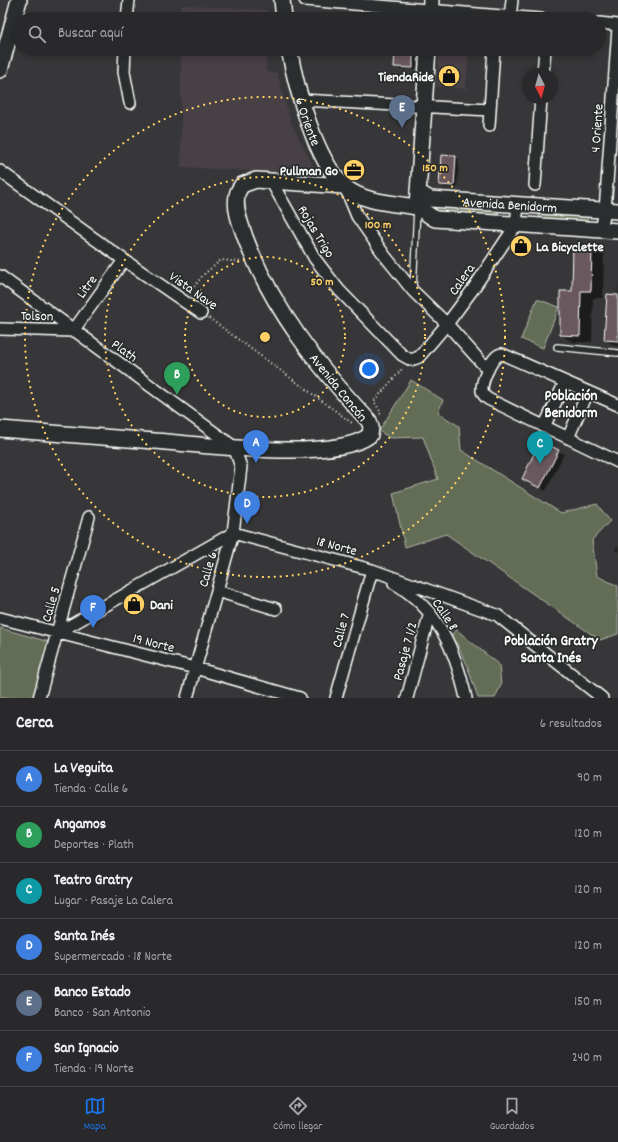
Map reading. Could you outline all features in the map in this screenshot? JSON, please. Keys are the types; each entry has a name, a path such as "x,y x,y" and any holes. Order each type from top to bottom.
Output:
{"main road":[{"path":"16,12 19,0"},
{"path":"282,0 283,12"},
{"path":"0,70 12,26"},
{"name":"6 Oriente","path":"291,56 301,100 320,148 331,169 344,186"},
{"path":"417,199 427,56"},
{"name":"Avenida Concón","path":"0,429 284,450 332,448 362,441 369,428 320,367 288,320 256,263 241,226 237,209 237,196 242,185 256,180 344,186"},
{"name":"Avenida Benidorm","path":"344,186 362,196 379,202 430,199 612,211"},
{"name":"Avenida Benidorm","path":"417,199 435,219 618,231"}],"street":[{"path":"128,12 129,0"},
{"path":"305,0 455,12"},
{"path":"511,12 512,0"},
{"path":"606,25 618,26"},
{"name":"4 Oriente","path":"601,230 612,211 618,26"},
{"path":"125,56 124,72 130,103"},
{"path":"489,126 494,56"},
{"path":"543,68 544,56"},
{"path":"301,100 490,110"},
{"path":"535,185 541,104"},
{"name":"Vista Nave","path":"0,171 201,313"},
{"name":"Rojas Trigo","path":"271,181 315,259 339,290 402,355 411,360"},
{"path":"344,186 357,216 413,291 447,324 488,370"},
{"name":"Calera","path":"411,360 419,357 447,324 516,225 518,204"},
{"name":"Litre","path":"73,331 124,260"},
{"name":"Plath","path":"0,276 73,331 234,447"},
{"name":"Tolson","path":"0,329 73,331"},
{"path":"618,404 502,354 499,354 493,358 482,386 485,397 618,462"},
{"path":"544,427 565,382"},
{"path":"568,438 588,392"},
{"name":"Calle 6","path":"187,698 233,533 241,467 234,447"},
{"name":"Calle 5","path":"39,698 89,517"},
{"path":"57,633 233,533"},
{"name":"18 Norte","path":"233,533 372,570 497,615 602,698"},
{"name":"Calle 8","path":"372,570 405,589 430,612 437,621 448,642 459,670 466,698"},
{"name":"Calle 7","path":"336,698 372,570"},
{"path":"217,591 276,609"},
{"name":"Pasaje 7 1/2","path":"407,698 430,612"},
{"name":"19 Norte","path":"0,618 195,668 267,693 300,698"}],"lane":[{"path":"413,291 417,199"},
{"path":"557,347 618,353"}],"path":[{"path":"189,304 194,297 188,293 202,275 221,260 256,263"},
{"name":"Vista Nave","path":"201,313 369,428"},
{"path":"369,428 381,413 374,401 411,360"}],"shaded area":[{"path":"181,5 267,10 267,12 181,12"},
{"path":"181,56 267,56 266,72 277,73 291,122 318,175 181,167"},
{"path":"438,56 468,56 466,89 436,86"}],"green space":[{"path":"435,206 498,211 498,218 436,213"},
{"path":"539,213 588,217 587,222 539,219"},
{"path":"537,299 559,307 543,348 521,339"},
{"path":"411,380 443,400 438,413 459,426 461,450 561,513 597,504 610,521 592,540 597,576 618,586 618,634 600,640 446,534 405,547 393,493 438,479 423,437 390,438 379,431"},
{"path":"0,628 49,642 33,698 0,698"},
{"path":"457,630 499,665 501,685 495,698 478,698 466,662 452,634"}],"building":[{"path":"395,56 413,56 413,68 394,67"},
{"path":"441,155 456,156 454,186 439,185"},
{"path":"573,246 592,246 591,291 581,291 580,336 560,335 560,291 572,291"},
{"path":"607,294 618,295 618,341 604,340"},
{"path":"540,441 559,450 540,488 522,479"}],"place":[{"name":"TiendaRide","path":"449,76"},
{"name":"Banco Estado","path":"402,128"},
{"name":"Pullman Go","path":"354,170"},
{"name":"La Bicyclette","path":"521,246"},
{"name":"Angamos","path":"177,395"},
{"name":"La Veguita","path":"256,463"},
{"name":"Teatro Gratry","path":"540,464"},
{"name":"Santa Inés","path":"247,524"},
{"name":"Dani","path":"134,604"},
{"name":"San Ignacio","path":"93,628"}],"district":[{"name":"Población Benidorm","path":"571,404"},
{"name":"Población Gratry Santa Inés","path":"551,648"}]}
